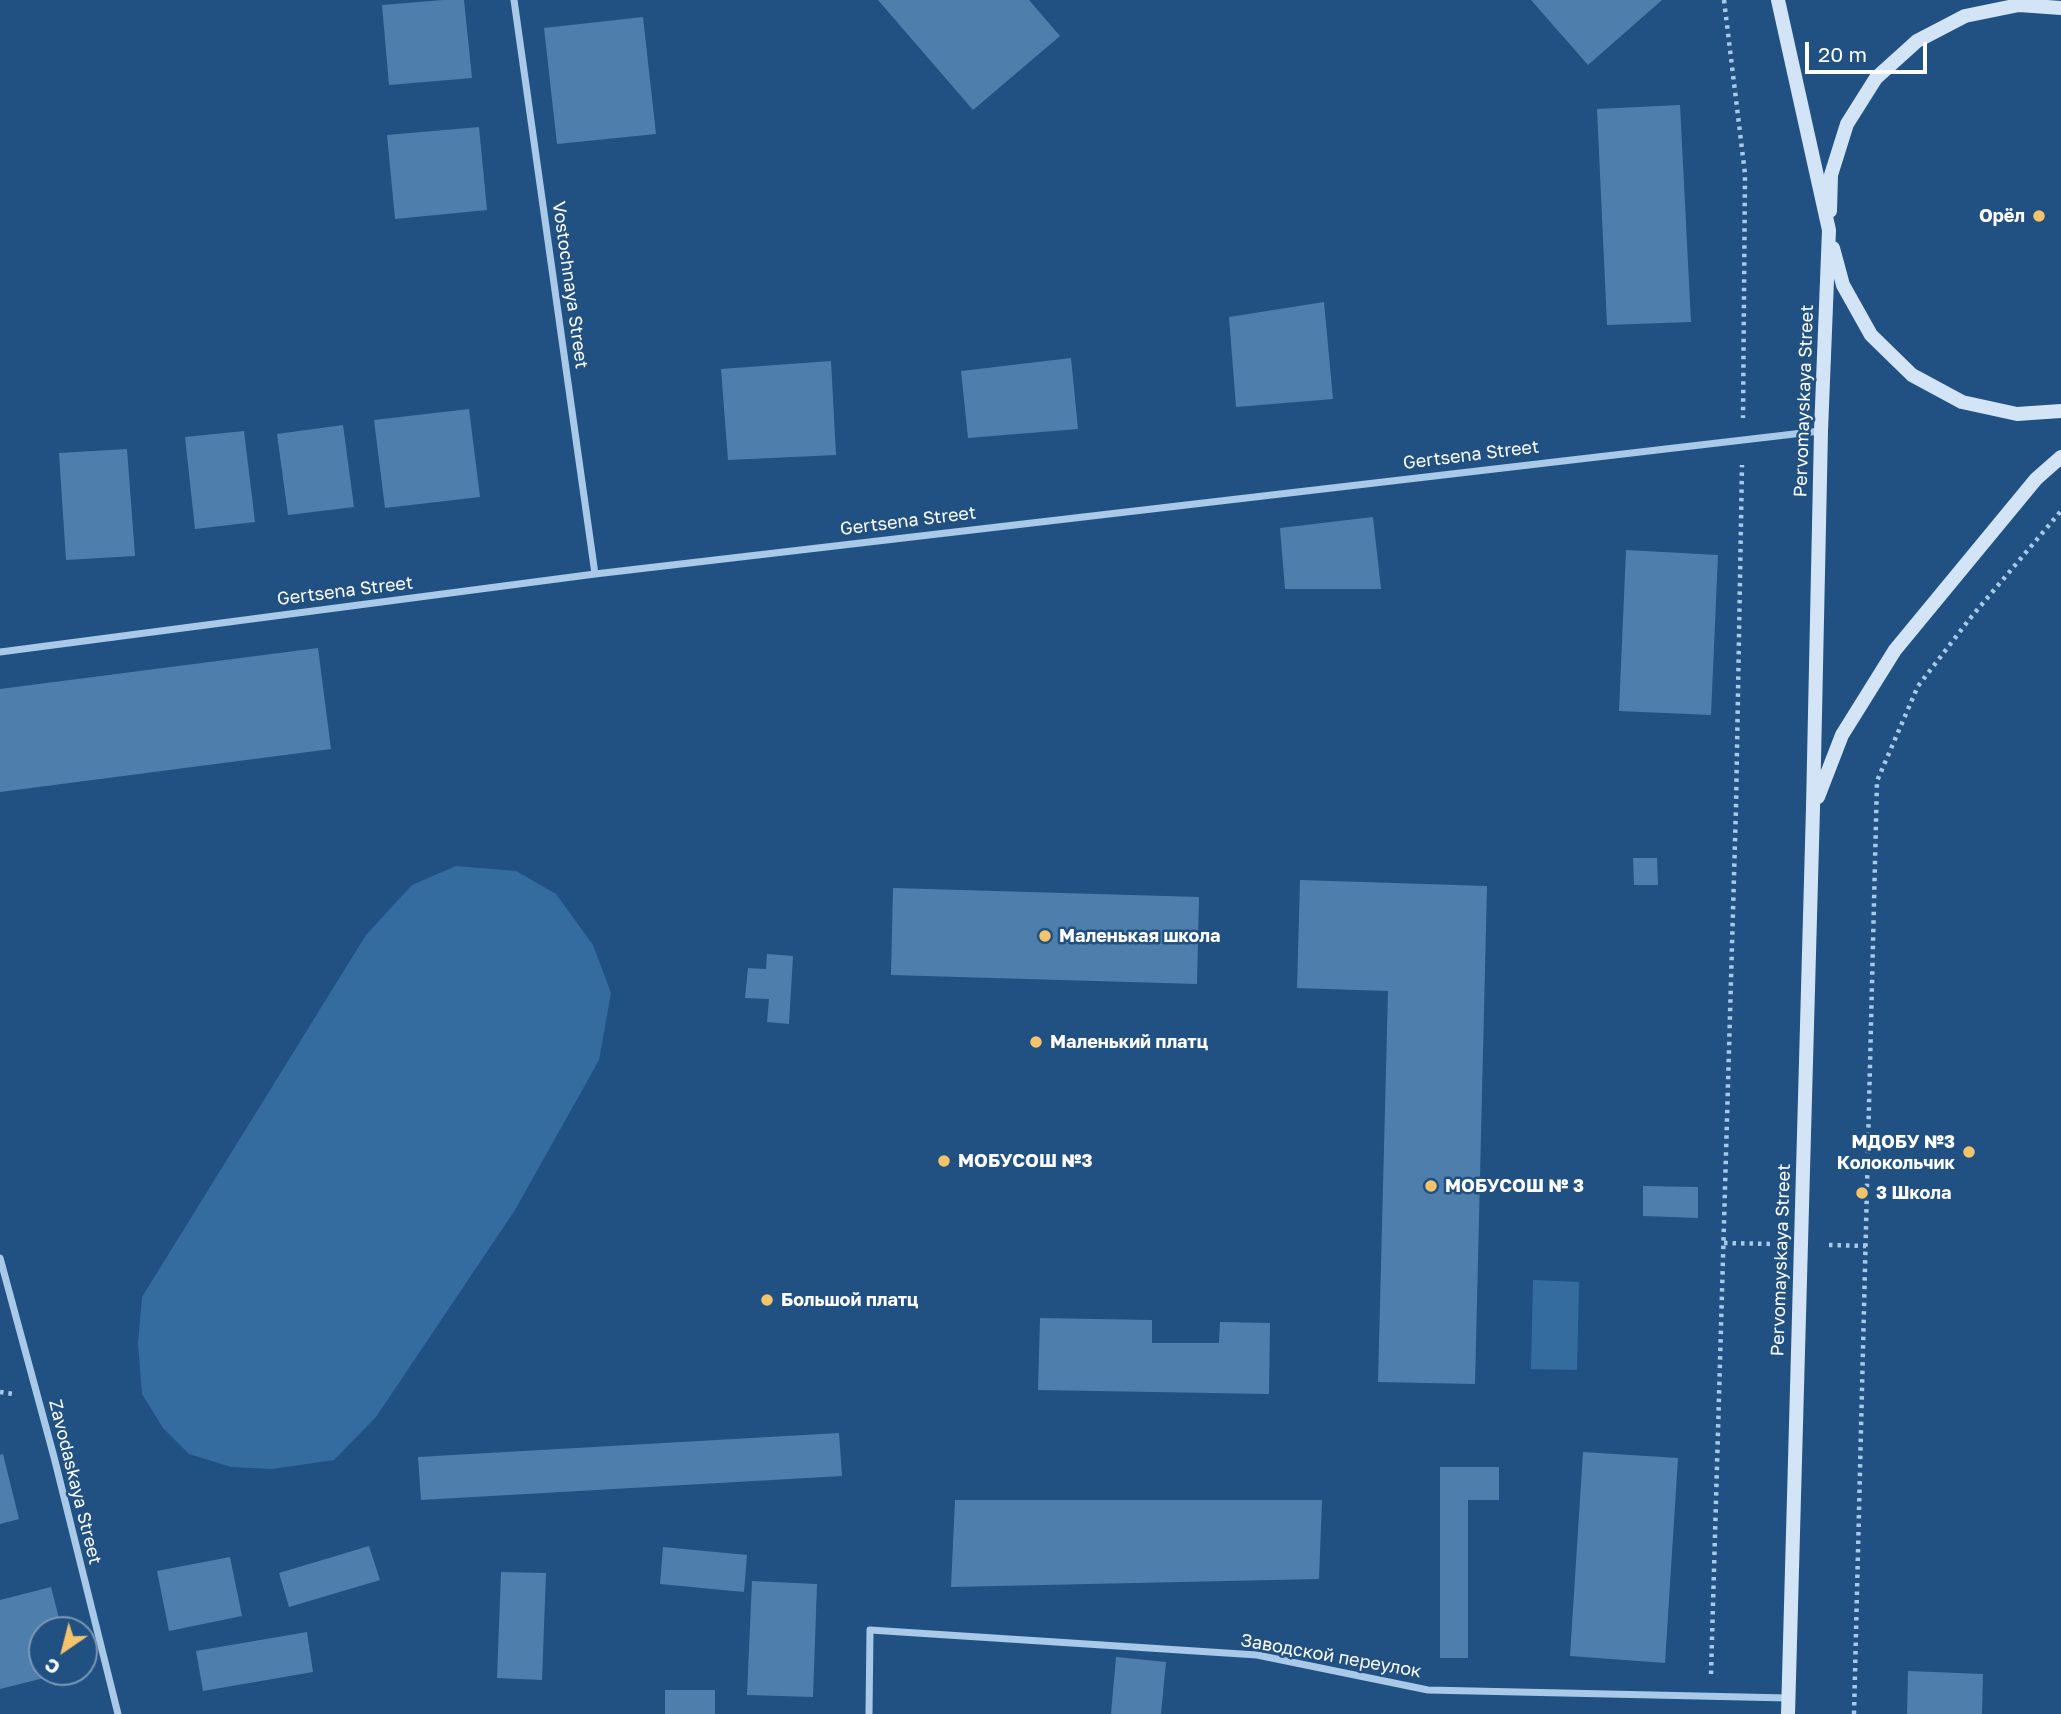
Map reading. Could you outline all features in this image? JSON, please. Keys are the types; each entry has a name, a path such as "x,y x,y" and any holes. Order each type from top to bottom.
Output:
{"main road":[{"name":"Pervomayskaya Street","path":"1778,0 1829,230 1821,430 1788,1714"},
{"path":"2056,0 2061,3"},
{"path":"2061,8 2019,5 1965,16 1917,41 1876,78 1847,124 1843,136 1831,175 1829,230 1843,285 1871,335 1912,375 1962,402 2017,414 2061,411"},
{"name":"Pervomayskaya Street","path":"1813,808 1842,735 1895,650 2036,479 2061,457"}],"street":[{"name":"Vostochnaya Street","path":"514,0 595,574"},
{"name":"Gertsena Street","path":"0,652 595,574 1821,430"},
{"name":"Zavodaskaya Street","path":"0,1258 54,1457 118,1714"},
{"name":"Заводской переулок","path":"869,1714 870,1630 1257,1655 1428,1690 1788,1698"}],"path":[{"path":"1710,1696 1736,821 1743,439 1745,174 1724,0"},
{"path":"1854,1714 1877,781 1918,686 2061,510"}],"shaded area":[{"path":"456,866 516,871 556,894 593,945 611,993 599,1060 515,1210 376,1417 334,1460 272,1469 231,1467 189,1454 163,1428 142,1394 138,1344 142,1297 366,935 412,885"},
{"path":"1533,1280 1579,1282 1577,1370 1531,1369"}],"building":[{"path":"464,0 472,78 389,85 382,5"},
{"path":"878,0 1029,0 1060,36 973,110"},
{"path":"1531,0 1662,0 1588,65"},
{"path":"643,17 656,134 557,144 544,28"},
{"path":"1680,105 1691,322 1607,325 1597,109"},
{"path":"479,127 487,210 395,219 387,135"},
{"path":"1324,302 1333,399 1236,407 1229,317"},
{"path":"1071,358 1078,429 968,438 961,371"},
{"path":"831,361 836,455 728,460 721,369"},
{"path":"469,409 480,497 385,508 374,420"},
{"path":"343,425 354,507 288,515 277,434"},
{"path":"244,431 255,522 195,529 185,437"},
{"path":"127,449 135,556 66,560 59,453"},
{"path":"1373,517 1381,589 1285,589 1280,528"},
{"path":"1626,550 1718,555 1711,715 1619,711"},
{"path":"318,648 331,749 0,792 0,689"},
{"path":"1633,858 1657,858 1658,885 1634,885"},
{"name":"МОБУСОШ № 3","path":"1300,880 1487,886 1475,1384 1378,1382 1388,991 1297,988"},
{"name":"Маленькая школа","path":"893,888 1199,897 1197,984 891,975"},
{"path":"767,954 793,956 789,1024 767,1022 769,999 745,998 748,968 766,969"},
{"path":"1643,1186 1698,1187 1698,1218 1643,1216"},
{"path":"1040,1318 1152,1320 1152,1343 1219,1343 1220,1322 1270,1323 1269,1394 1038,1390"},
{"path":"839,1433 842,1476 421,1500 418,1457"},
{"path":"1583,1452 1678,1458 1665,1663 1570,1656"},
{"path":"3,1454 19,1519 0,1524 0,1455"},
{"path":"1440,1467 1499,1467 1499,1500 1468,1500 1468,1658 1440,1658"},
{"path":"955,1500 1322,1500 1319,1579 951,1587"},
{"path":"369,1546 380,1580 289,1607 279,1573"},
{"path":"663,1547 747,1555 744,1592 660,1584"},
{"path":"230,1557 242,1616 169,1631 157,1571"},
{"path":"501,1572 546,1573 542,1680 497,1678"},
{"path":"752,1581 817,1584 813,1697 747,1695"},
{"path":"51,1587 58,1616 28,1616 28,1682 0,1689 0,1600"},
{"path":"307,1632 313,1672 203,1691 196,1651"},
{"path":"1116,1657 1166,1662 1161,1714 1111,1714"},
{"path":"1908,1671 1983,1674 1982,1714 1907,1714"},
{"path":"665,1690 715,1690 715,1714 665,1714"}],"place":[{"name":"Орёл","path":"2039,216"},
{"name":"Маленькая школа","path":"1045,936"},
{"name":"Маленький платц","path":"1036,1042"},
{"name":"МДОБУ №3 Колокольчик","path":"1969,1152"},
{"name":"МОБУСОШ №3","path":"944,1161"},
{"name":"МОБУСОШ № 3","path":"1431,1186"},
{"name":"3 Школа","path":"1862,1193"},
{"name":"Большой платц","path":"767,1300"}]}
